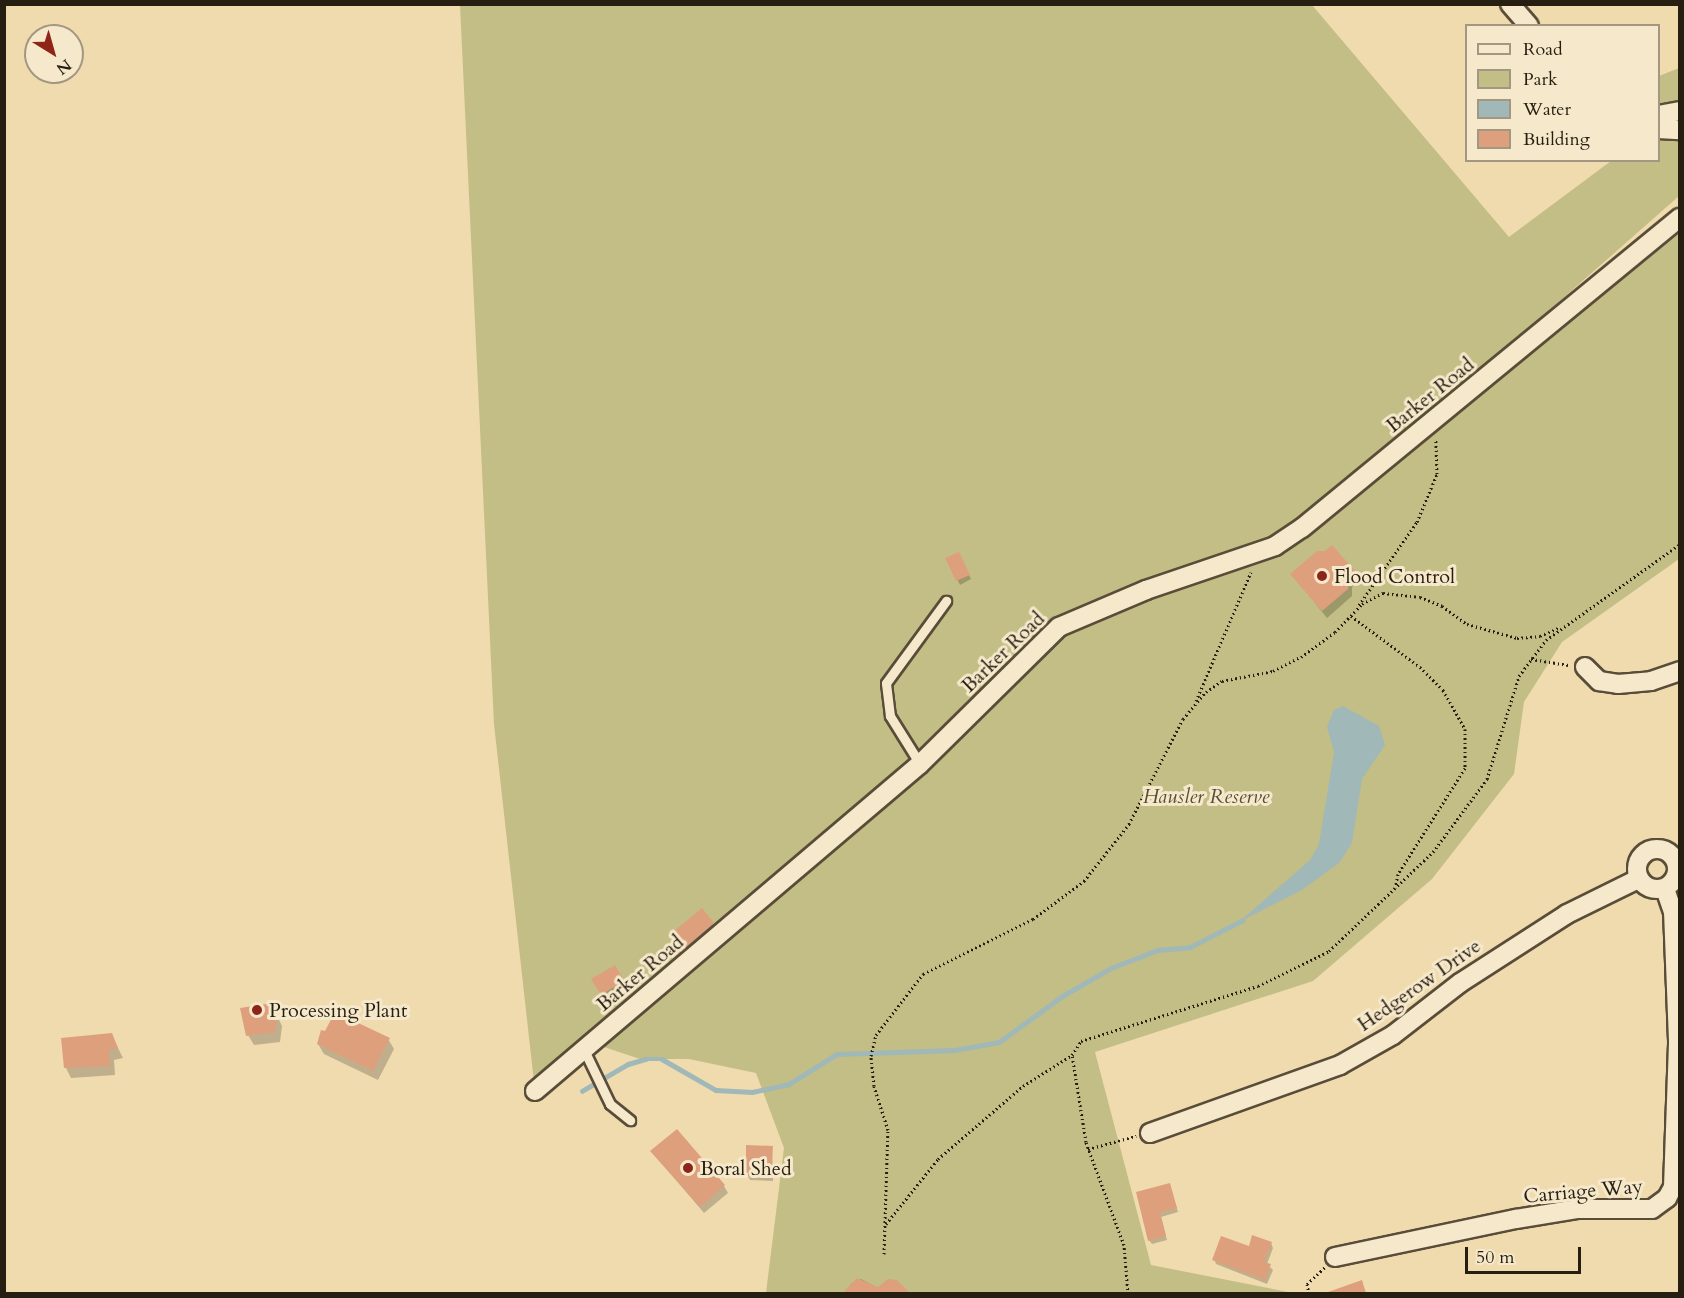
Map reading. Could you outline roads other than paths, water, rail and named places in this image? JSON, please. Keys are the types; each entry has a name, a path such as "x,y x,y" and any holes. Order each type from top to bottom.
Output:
{"street":[{"path":"1510,4 1527,24"},
{"path":"1660,115 1680,111"},
{"path":"1660,129 1680,130"},
{"name":"Barker Road","path":"535,1091 920,764 1059,627 1146,590 1259,551 1302,528 1680,217"},
{"name":"Barker Road","path":"1607,279 1680,229"},
{"path":"1586,667 1599,681 1618,684 1651,681 1680,671"},
{"path":"1650,849 1665,849 1679,862 1676,879 1665,889 1647,890 1638,879 1639,860 1650,849"},
{"name":"Hedgerow Drive","path":"1150,1132 1340,1065 1393,1035 1460,983 1567,914 1638,879"},
{"name":"Carriage Way","path":"1335,1257 1376,1246 1568,1211 1652,1209 1668,1198 1673,1187 1679,1041 1673,912 1665,889"}],"lane":[{"path":"920,764 890,716 886,682 946,601"},
{"path":"584,1050 607,1096 630,1120"}],"water":[{"path":"1343,706 1379,726 1385,745 1362,779 1352,843 1339,863 1302,890 1239,922 1310,860 1319,844 1334,752 1327,727 1334,710"}],"waterway":[{"path":"582,1091 628,1064 646,1059 662,1059 716,1090 752,1092 789,1084 837,1054 955,1050 999,1042 1064,995 1111,968 1158,950 1190,947 1243,920"}],"place":[{"name":"Flood Control","path":"1322,576"},
{"name":"Processing Plant","path":"257,1010"},
{"name":"Boral Shed","path":"688,1168"}],"park label":[{"name":"Hausler Reserve","path":"1206,796"}]}
